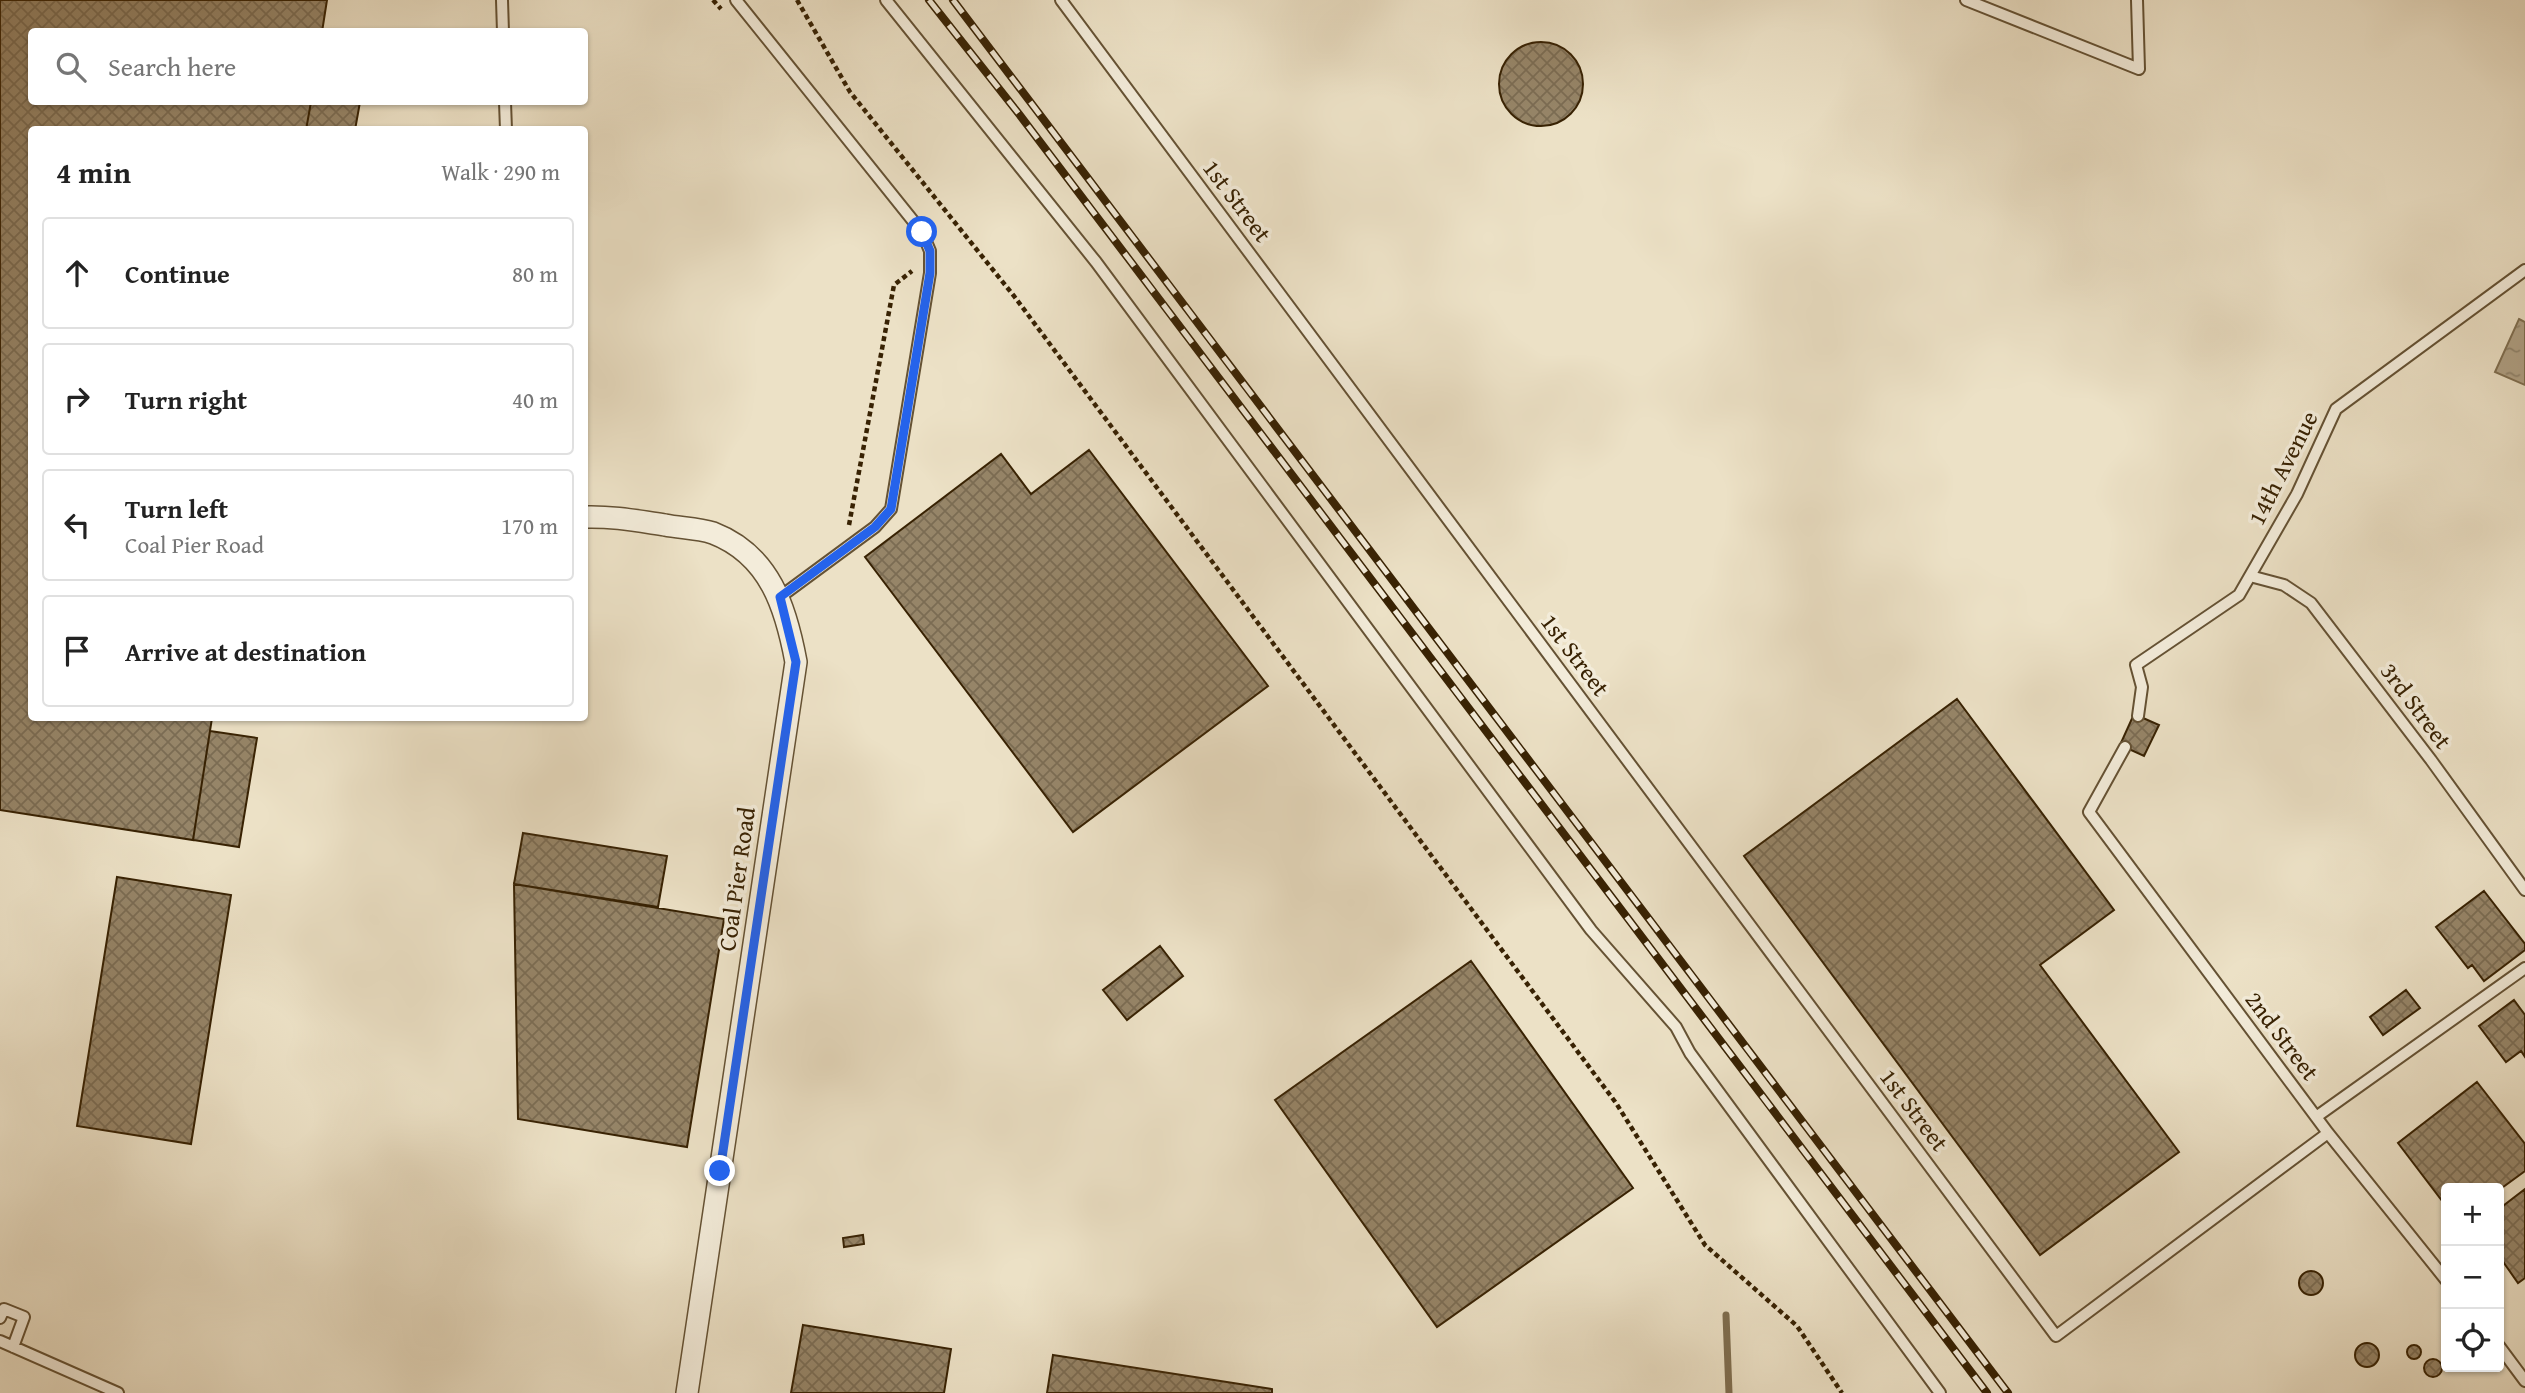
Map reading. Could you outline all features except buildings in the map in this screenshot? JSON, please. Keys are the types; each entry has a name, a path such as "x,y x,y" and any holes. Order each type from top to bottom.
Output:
{"street":[{"name":"Coal Pier Road","path":"588,517 610,516 711,533 743,549 766,573 780,597 796,662 687,1393"}],"lane":[{"path":"502,0 503,28"},
{"path":"736,0 922,232 930,251 930,273 891,509 875,527 780,597"},
{"path":"886,0 1096,262 1591,930 1676,1027 1698,1064 1940,1393"},
{"name":"1st Street","path":"1061,0 2056,1336 2328,1133"},
{"path":"1966,0 2139,69 2137,0"},
{"path":"505,105 506,126"},
{"name":"14th Avenue","path":"2138,716 2142,687 2136,665 2239,595 2297,494 2336,410 2525,270"},
{"name":"3rd Street","path":"2250,576 2284,584 2311,603 2431,760 2525,890"},
{"name":"2nd Street","path":"2125,747 2089,812 2328,1133 2441,1274"},
{"path":"2316,1117 2525,968"},
{"path":"0,1318 4,1309 24,1317 13,1347"},
{"path":"0,1341 118,1393"},
{"path":"2504,1353 2525,1381"}],"path":[{"path":"713,0 722,10"},
{"path":"797,0 849,92 1014,296 1616,1103 1705,1245 1797,1326 1842,1393"},
{"path":"840,532 849,524 894,285 910,275 914,262"}],"water":[{"path":"2519,319 2525,322 2525,385 2495,372"}],"waterway":[{"path":"1726,1315 1729,1393"}],"railway":[{"path":"929,0 1019,114 1987,1393"},
{"path":"953,0 2008,1393"}],"route":[{"path":"720,1171 796,662 790,626 780,597 875,527 891,509 930,273 930,251 922,232"}]}
